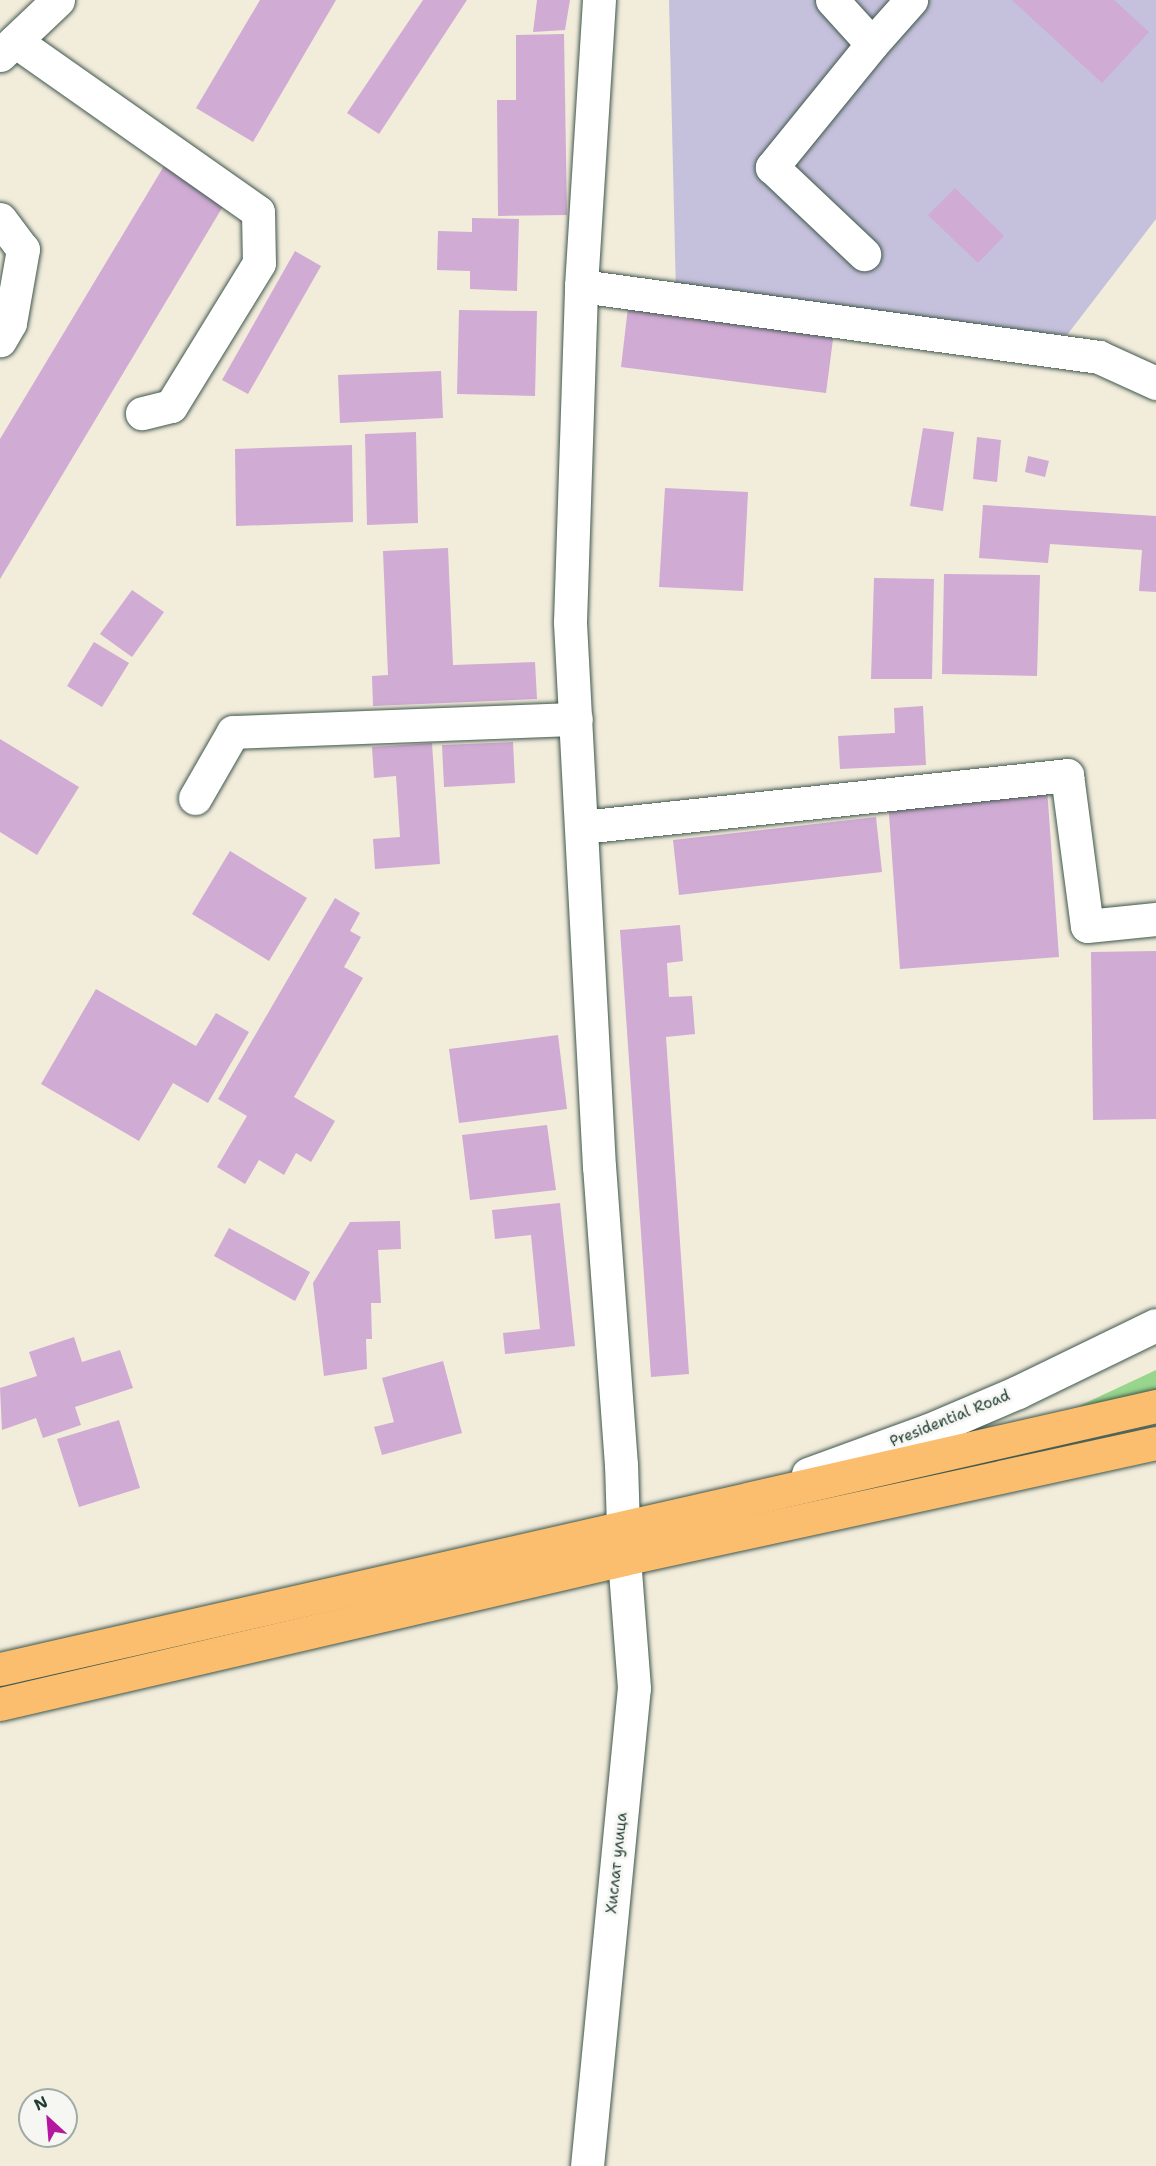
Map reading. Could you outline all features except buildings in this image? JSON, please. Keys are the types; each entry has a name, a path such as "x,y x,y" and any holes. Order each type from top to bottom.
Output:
{"main road":[{"path":"0,1704 624,1544 738,1499 1156,1406"},
{"path":"0,1669 624,1544 1156,1443"}],"street":[{"path":"58,0 8,48 258,212 259,263 171,406 142,413"},
{"name":"Хислат улица","path":"587,2166 634,1696 621,1465 599,1167 570,622 580,286 599,0"},
{"path":"832,0 872,44"},
{"path":"864,254 772,167 872,44 911,0"},
{"path":"0,219 23,249 10,323 0,340"},
{"path":"580,286 1099,357 1156,383"},
{"path":"195,798 233,732 576,719"},
{"path":"582,827 1067,775 1087,926 1156,919"},
{"name":"Presidential Road","path":"738,1499 929,1430 1018,1392 1156,1325"}],"shaded area":[{"path":"669,0 1156,0 1156,219 1067,335 676,294"}],"green space":[{"path":"1156,1370 1156,1391 1077,1407"}]}
